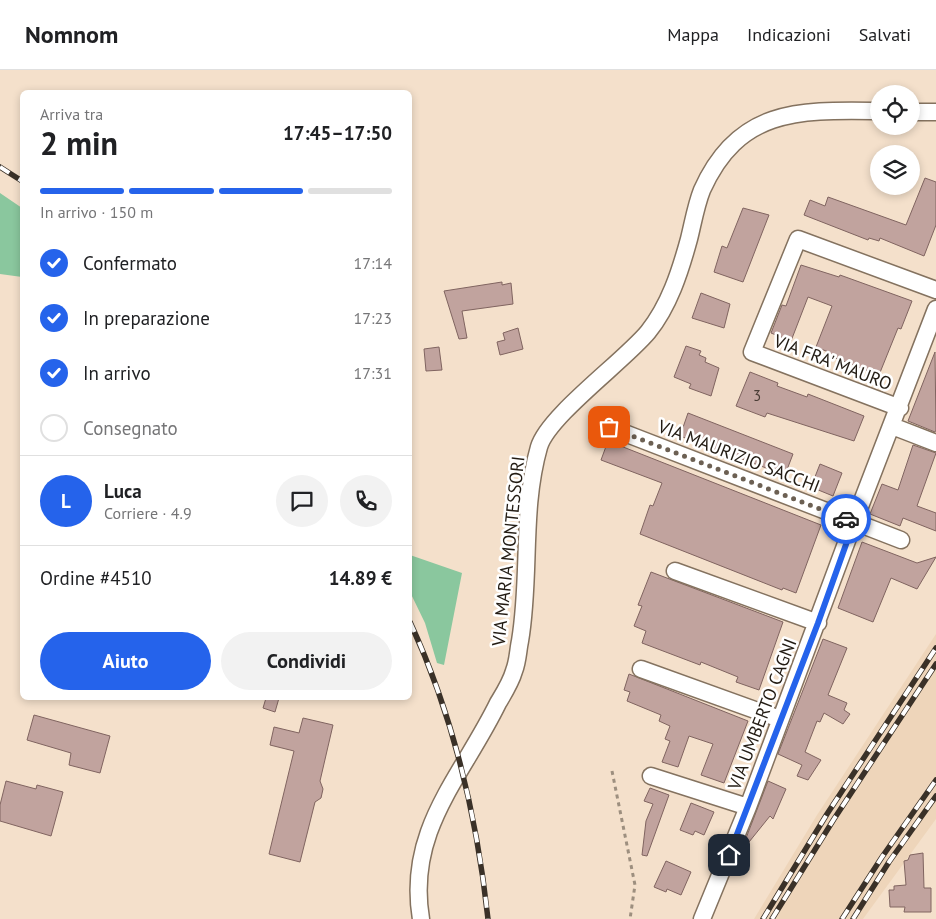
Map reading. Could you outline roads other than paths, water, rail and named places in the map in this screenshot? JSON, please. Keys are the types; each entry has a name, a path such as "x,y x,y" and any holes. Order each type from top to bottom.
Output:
{"street":[{"name":"VIA MARIA MONTESSORI","path":"421,919 419,868 426,834 445,794 481,737 515,670 524,616 528,523 534,470 540,444 556,421 648,332 664,306 680,272 701,192 715,164 737,139 760,123 791,113 829,110 870,111"},
{"path":"920,112 936,112"},
{"name":"VIA FRA' MAURO","path":"900,408 752,352 798,239 936,290"},
{"name":"VIA UMBERTO CAGNI","path":"702,919 748,807 854,522 892,426 931,343 936,309"},
{"path":"892,426 936,443"},
{"name":"VIA MAURIZIO SACCHI","path":"609,427 854,522"},
{"path":"854,522 902,540"},
{"path":"675,572 818,623"},
{"path":"641,668 780,719"},
{"path":"651,776 748,807"}],"railway":[{"path":"0,167 20,180"},
{"path":"412,627 439,693 461,767 477,843 488,919"},
{"path":"763,919 827,814 936,648"},
{"path":"772,919 834,819 936,664"},
{"path":"842,919 882,857 936,780"},
{"path":"853,919 889,862 936,796"}]}
